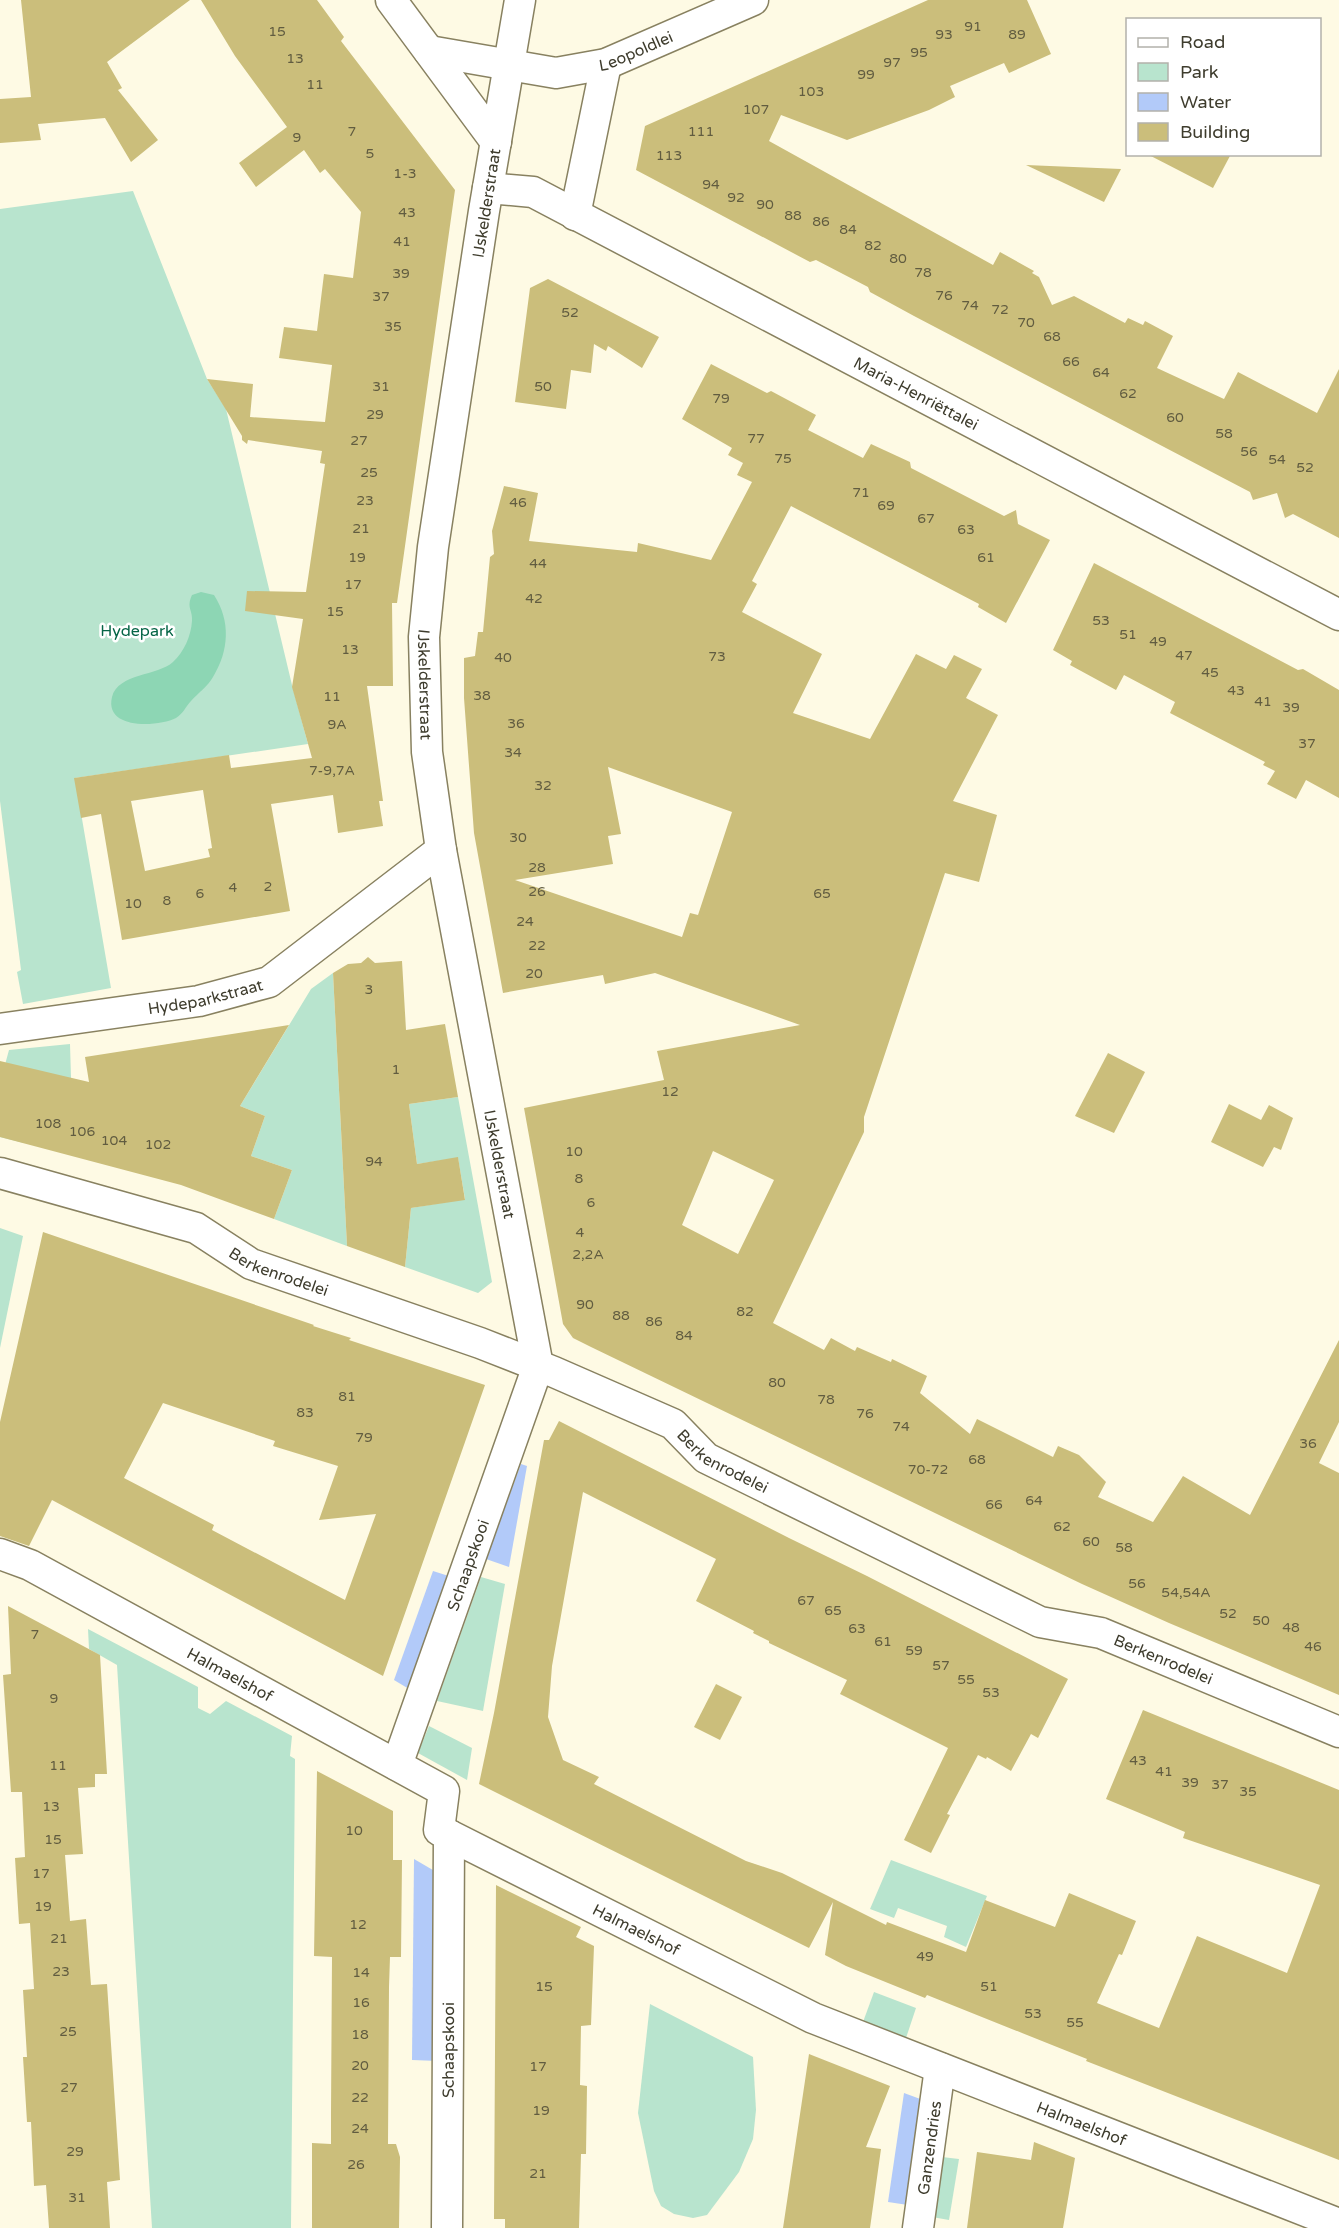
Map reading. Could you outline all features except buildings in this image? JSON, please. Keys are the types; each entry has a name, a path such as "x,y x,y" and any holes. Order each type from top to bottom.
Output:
{"street":[{"path":"391,0 496,142"},
{"name":"IJskelderstraat","path":"520,0 488,188 433,547 424,637 427,752 441,850 538,1366"},
{"name":"Leopoldlei","path":"429,51 556,73 606,64 753,0"},
{"path":"575,215 606,64"},
{"name":"Maria-Henriëttalei","path":"488,188 533,192 1339,615"},
{"name":"Hydeparkstraat","path":"0,1029 200,1001 269,982 441,850"},
{"name":"Berkenrodelei","path":"0,1173 196,1228 250,1264 480,1342 538,1366 673,1424 706,1458 726,1469 1040,1622 1101,1633 1339,1732"},
{"name":"Schaapskooi","path":"397,1765 538,1366"},
{"name":"Halmaelshof","path":"0,1554 30,1565 444,1791 439,1830 813,2018 1339,2224"},
{"name":"Schaapskooi","path":"447,2228 449,1835"},
{"name":"Ganzendries","path":"918,2228 940,2068"}],"green space":[{"name":"Hydepark","path":"133,191 207,379 226,409 308,744 75,778 111,988 23,1004 17,972 21,970 0,801 0,209"},
{"path":"201,592 214,595 225,626 225,646 211,680 176,718 146,724 124,721 116,715 112,708 112,697 116,689 130,679 166,667 173,662 186,643 191,627 190,599 192,595"},
{"path":"333,973 347,1246 274,1219 292,1170 251,1156 265,1116 240,1106 311,989"},
{"path":"70,1044 71,1078 37,1094 24,1143 0,1137 0,1083 9,1050"},
{"path":"458,1097 492,1282 478,1293 405,1267 411,1208 465,1199 458,1158 417,1164 409,1104"},
{"path":"0,1228 23,1236 0,1348"},
{"path":"481,1577 505,1584 483,1711 437,1701"},
{"path":"88,1629 198,1687 198,1708 210,1714 226,1701 292,1736 290,1756 295,1759 291,2228 152,2228 117,1665 89,1649"},
{"path":"429,1726 472,1748 467,1780 418,1753"},
{"path":"891,1860 987,1896 966,1947 944,1937 947,1926 898,1908 894,1918 870,1909"},
{"path":"874,1992 916,2008 906,2038 863,2022"},
{"path":"650,2004 753,2057 756,2110 753,2139 739,2172 707,2215 693,2218 674,2214 661,2206 654,2191 638,2113"},
{"path":"942,2157 959,2159 949,2220 932,2217"}],"water":[{"path":"521,1464 527,1466 509,1567 486,1559"},
{"path":"433,1571 455,1578 414,1692 394,1680"},
{"path":"414,1859 438,1873 438,2061 412,2060"},
{"path":"904,2093 923,2100 908,2205 888,2202"}]}
